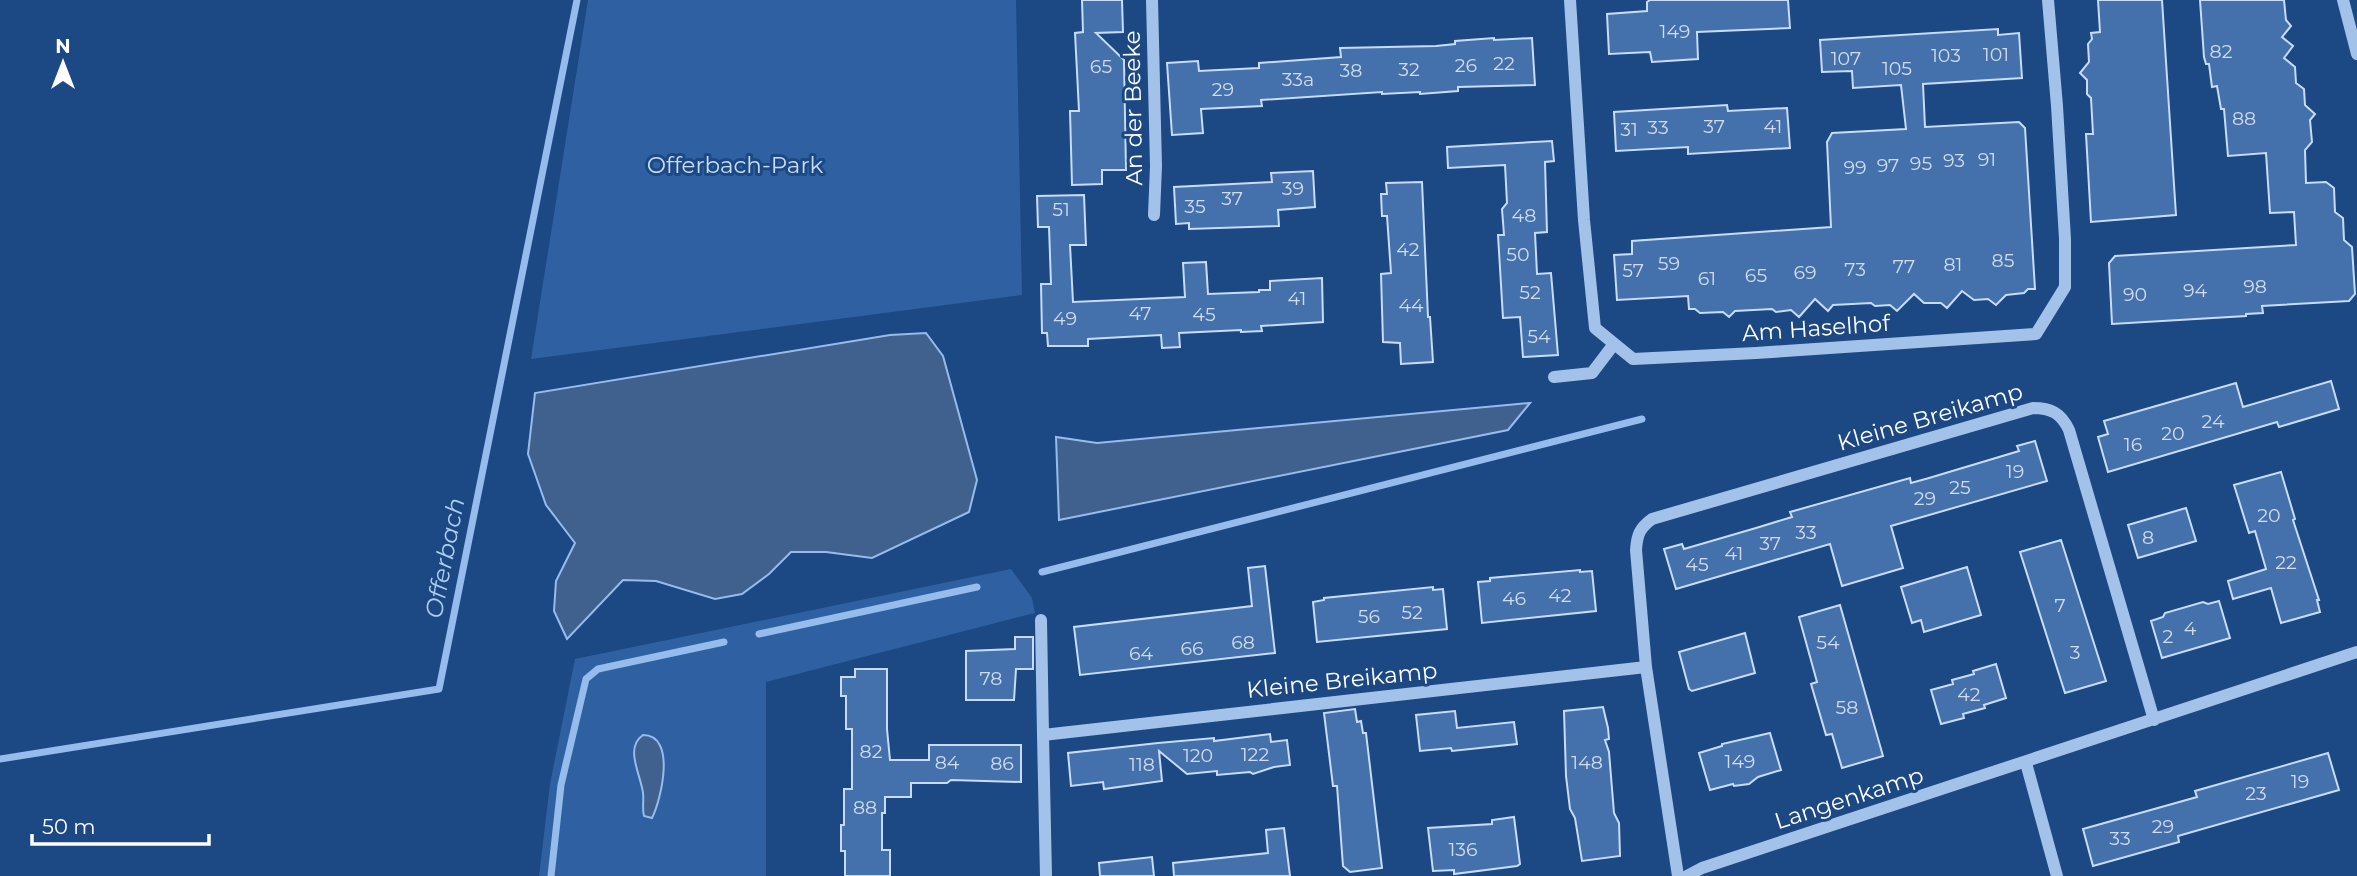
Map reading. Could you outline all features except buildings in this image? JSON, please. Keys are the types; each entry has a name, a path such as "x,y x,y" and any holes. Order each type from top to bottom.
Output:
{"street":[{"name":"An der Beeke","path":"1152,0 1156,166 1154,215"},
{"name":"Am Haselhof","path":"1570,0 1584,220 1595,328 1633,359 2036,334 2065,288 2058,120 2048,0"},
{"path":"2343,0 2357,54"},
{"path":"1554,377 1592,373 1614,344"},
{"name":"Kleine Breikamp","path":"1678,876 1646,667 1636,550 1636,538 1641,527 1653,519 2033,408 2055,411 2069,430 2154,720"},
{"path":"1041,620 1046,876"},
{"name":"Langenkamp","path":"1687,876 1715,864 2357,652"},
{"name":"Kleine Breikamp","path":"1044,735 1646,667"},
{"path":"2026,763 2057,876"}],"green space":[{"name":"Offerbach-Park","path":"588,0 1016,0 1022,295 531,359"},
{"path":"1011,569 1032,598 1035,613 766,682 766,876 539,876 550,784 575,659"}],"shaded area":[{"path":"926,333 943,356 977,480 969,512 872,558 826,552 791,552 769,574 742,594 715,599 656,581 623,580 567,639 554,611 556,581 575,543 546,505 528,454 535,393 890,335"},
{"path":"1530,403 1508,430 1059,520 1056,437 1097,443"},
{"path":"643,735 654,738 660,745 663,757 662,784 652,818 644,816 643,793 634,754 637,740"}],"waterway":[{"name":"Offerbach","path":"0,759 439,689 577,0"},
{"path":"1042,572 1642,419"},
{"path":"759,634 977,587"},
{"path":"551,876 561,785 586,679 598,669 724,642"}]}
